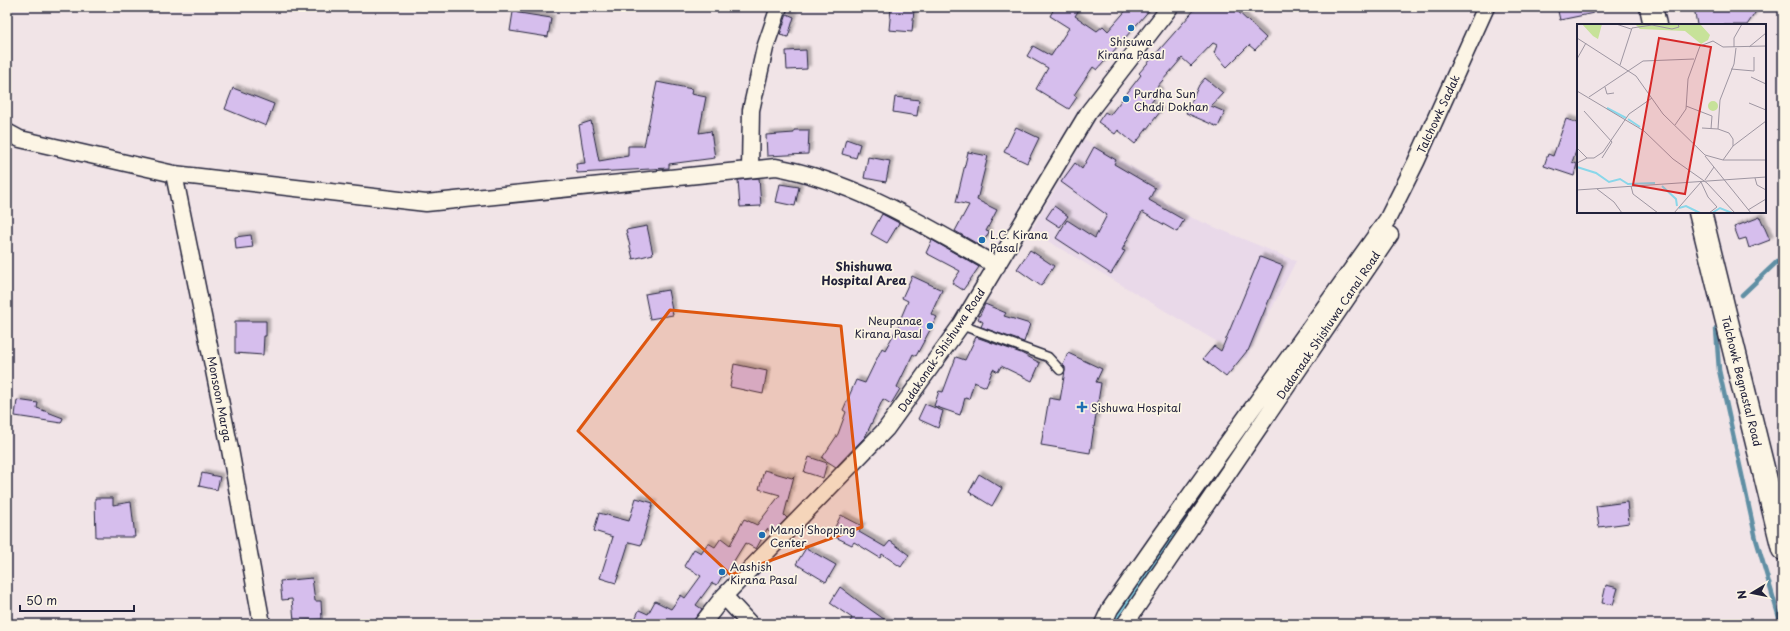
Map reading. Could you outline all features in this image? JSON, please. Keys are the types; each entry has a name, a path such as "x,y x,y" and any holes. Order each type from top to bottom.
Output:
{"main road":[{"path":"1651,7 1655,24"},
{"name":"Talchowk Begnastal Road","path":"1700,213 1783,549"}],"street":[{"path":"750,169 751,110 764,48 778,7"},
{"name":"Dadakonak-Shishuwa Road","path":"702,624 724,596 886,429 961,325 1088,113 1170,7"},
{"name":"Talchowk Sadak","path":"1387,220 1429,134 1486,7"},
{"name":"Dadanaak Shishuwa Canal Road","path":"1125,624 1398,222 1498,7"},
{"path":"7,132 20,139 174,174 426,203 750,169 776,168 800,172 837,184 874,199 997,266"},
{"name":"Monsoon Marga","path":"174,174 229,444 262,624"},
{"name":"Dadanaak Shishuwa Canal Road","path":"1103,624 1110,609 1152,548 1387,220"},
{"path":"724,596 750,624"}],"lane":[{"path":"961,325 1048,357 1060,370"}],"highlighted area":[{"path":"670,310 841,326 862,527 731,575 578,431"}],"shaded area":[{"path":"1084,139 1161,184 1155,196 1190,217 1296,261 1246,359 1031,231"}],"building":[{"path":"1055,7 1081,7 1075,16 1097,31 1103,26 1108,31 1129,7 1152,7 1097,70 1093,67 1074,95 1077,97 1069,109 1036,89 1048,68 1027,56 1033,46 1051,56 1069,28 1050,16"},
{"path":"1197,7 1233,7 1266,38 1255,50 1249,45 1227,67 1214,53 1217,45 1213,43 1191,66 1182,58 1156,88 1160,91 1150,104 1160,112 1135,144 1118,130 1115,134 1098,122 1105,112 1110,115 1141,75 1139,73"},
{"path":"1557,7 1593,7 1594,13 1560,20"},
{"path":"1694,7 1759,7 1748,24 1697,24"},
{"path":"891,8 914,9 912,32 889,30"},
{"path":"513,12 551,18 548,37 510,31"},
{"path":"787,14 794,17 788,37 780,35"},
{"path":"806,50 807,69 787,70 786,51"},
{"path":"1205,78 1223,93 1211,106 1225,112 1218,127 1186,113 1199,85"},
{"path":"657,82 692,89 691,94 706,97 699,133 711,131 715,158 669,164 669,168 577,173 576,164 585,163 579,125 591,121 599,161 628,156 628,146 644,146"},
{"path":"233,88 274,104 266,126 225,109"},
{"path":"895,97 919,100 917,116 893,112"},
{"path":"1566,119 1577,123 1577,149 1572,162 1577,164 1574,176 1544,166 1548,154 1553,156"},
{"path":"1016,127 1039,138 1027,163 1004,152"},
{"path":"794,130 809,130 808,154 767,156 766,135 794,133"},
{"path":"846,139 860,144 856,158 842,154"},
{"path":"1094,147 1116,160 1114,164 1155,188 1149,200 1184,220 1177,232 1142,212 1122,250 1125,251 1111,274 1056,238 1067,220 1095,238 1107,215 1061,182 1075,163 1082,169"},
{"path":"968,152 988,156 977,200 997,210 986,231 989,232 981,246 955,231 969,205 956,202"},
{"path":"868,157 890,161 886,182 864,178"},
{"path":"759,178 761,206 740,207 738,180"},
{"path":"780,184 799,187 795,206 776,202"},
{"path":"1054,206 1068,216 1060,227 1046,218"},
{"path":"882,214 899,223 887,243 871,234"},
{"path":"1760,217 1770,240 1749,248 1746,238 1739,240 1734,227"},
{"path":"647,226 653,254 633,259 626,230"},
{"path":"251,235 253,247 236,249 235,237"},
{"path":"932,240 979,267 963,290 952,283 960,271 926,253"},
{"path":"1030,250 1054,266 1041,286 1017,269"},
{"path":"1260,257 1283,266 1248,351 1226,377 1203,359 1214,346 1221,351"},
{"path":"912,276 942,290 931,314 937,317 916,356 913,354 897,387 900,389 891,404 883,399 865,437 836,467 822,458 838,434 846,412 843,410 856,380 865,383 882,348 885,350 901,321 900,320 908,301 902,298"},
{"path":"668,290 673,315 650,319 645,294"},
{"path":"985,304 1006,313 1004,316 1030,324 1024,342 981,327 983,322 978,319"},
{"path":"235,321 266,321 266,336 264,336 263,355 235,353"},
{"path":"976,337 1021,353 1040,363 1032,381 1001,366 998,372 993,369 986,387 974,382 969,399 965,398 960,415 934,406 939,391 943,392 956,357 965,360"},
{"path":"1068,353 1102,369 1096,382 1101,383 1090,453 1041,445 1049,398 1060,400 1065,371 1065,367 1063,365"},
{"path":"734,364 767,371 763,394 730,387"},
{"path":"17,400 38,403 37,408 63,418 61,423 15,416"},
{"path":"925,404 943,411 938,428 918,419"},
{"path":"809,457 827,463 823,478 804,472"},
{"path":"764,470 792,478 794,476 784,515 787,518 772,533 767,529 756,549 745,543 724,577 722,576 717,585 712,583 696,605 702,609 692,624 633,624 639,610 648,614 655,601 671,609 681,595 685,598 701,576 684,566 694,549 701,553 708,543 715,547 721,538 730,545 744,519 757,525 780,495 759,489"},
{"path":"202,473 220,477 217,490 199,486"},
{"path":"979,474 1002,488 992,506 969,492"},
{"path":"95,498 113,498 113,505 131,502 135,537 96,537"},
{"path":"636,498 653,503 641,545 629,542 616,583 600,578 613,537 594,531 599,513 629,521"},
{"path":"1627,502 1629,523 1599,527 1596,506"},
{"path":"841,515 862,526 859,532 885,547 890,541 909,555 901,567 882,554 880,558 854,542 852,545 831,535"},
{"path":"806,548 836,565 826,582 796,564"},
{"path":"312,578 315,601 321,601 322,619 294,621 292,599 282,600 280,581"},
{"path":"1606,585 1618,588 1613,605 1602,603"},
{"path":"840,587 891,624 849,624 852,618 830,603"}],"waterway":[{"path":"1742,295 1783,256"},
{"path":"1716,329 1719,370 1756,539 1781,624"},
{"path":"1115,624 1212,482"}],"place":[{"name":"Shisuwa Kirana Pasal","path":"1131,28"},
{"name":"Purdha Sun Chadi Dokhan","path":"1126,99"},
{"name":"L.C. Kirana Pasal","path":"982,240"},
{"name":"Neupanae Kirana Pasal","path":"930,326"},
{"name":"Sishuwa Hospital","path":"1082,407"},
{"name":"Manoj Shopping Center","path":"762,535"},
{"name":"Aashish Kirana Pasal","path":"722,572"}],"district":[{"name":"Shishuwa Hospital Area","path":"864,273"}]}
